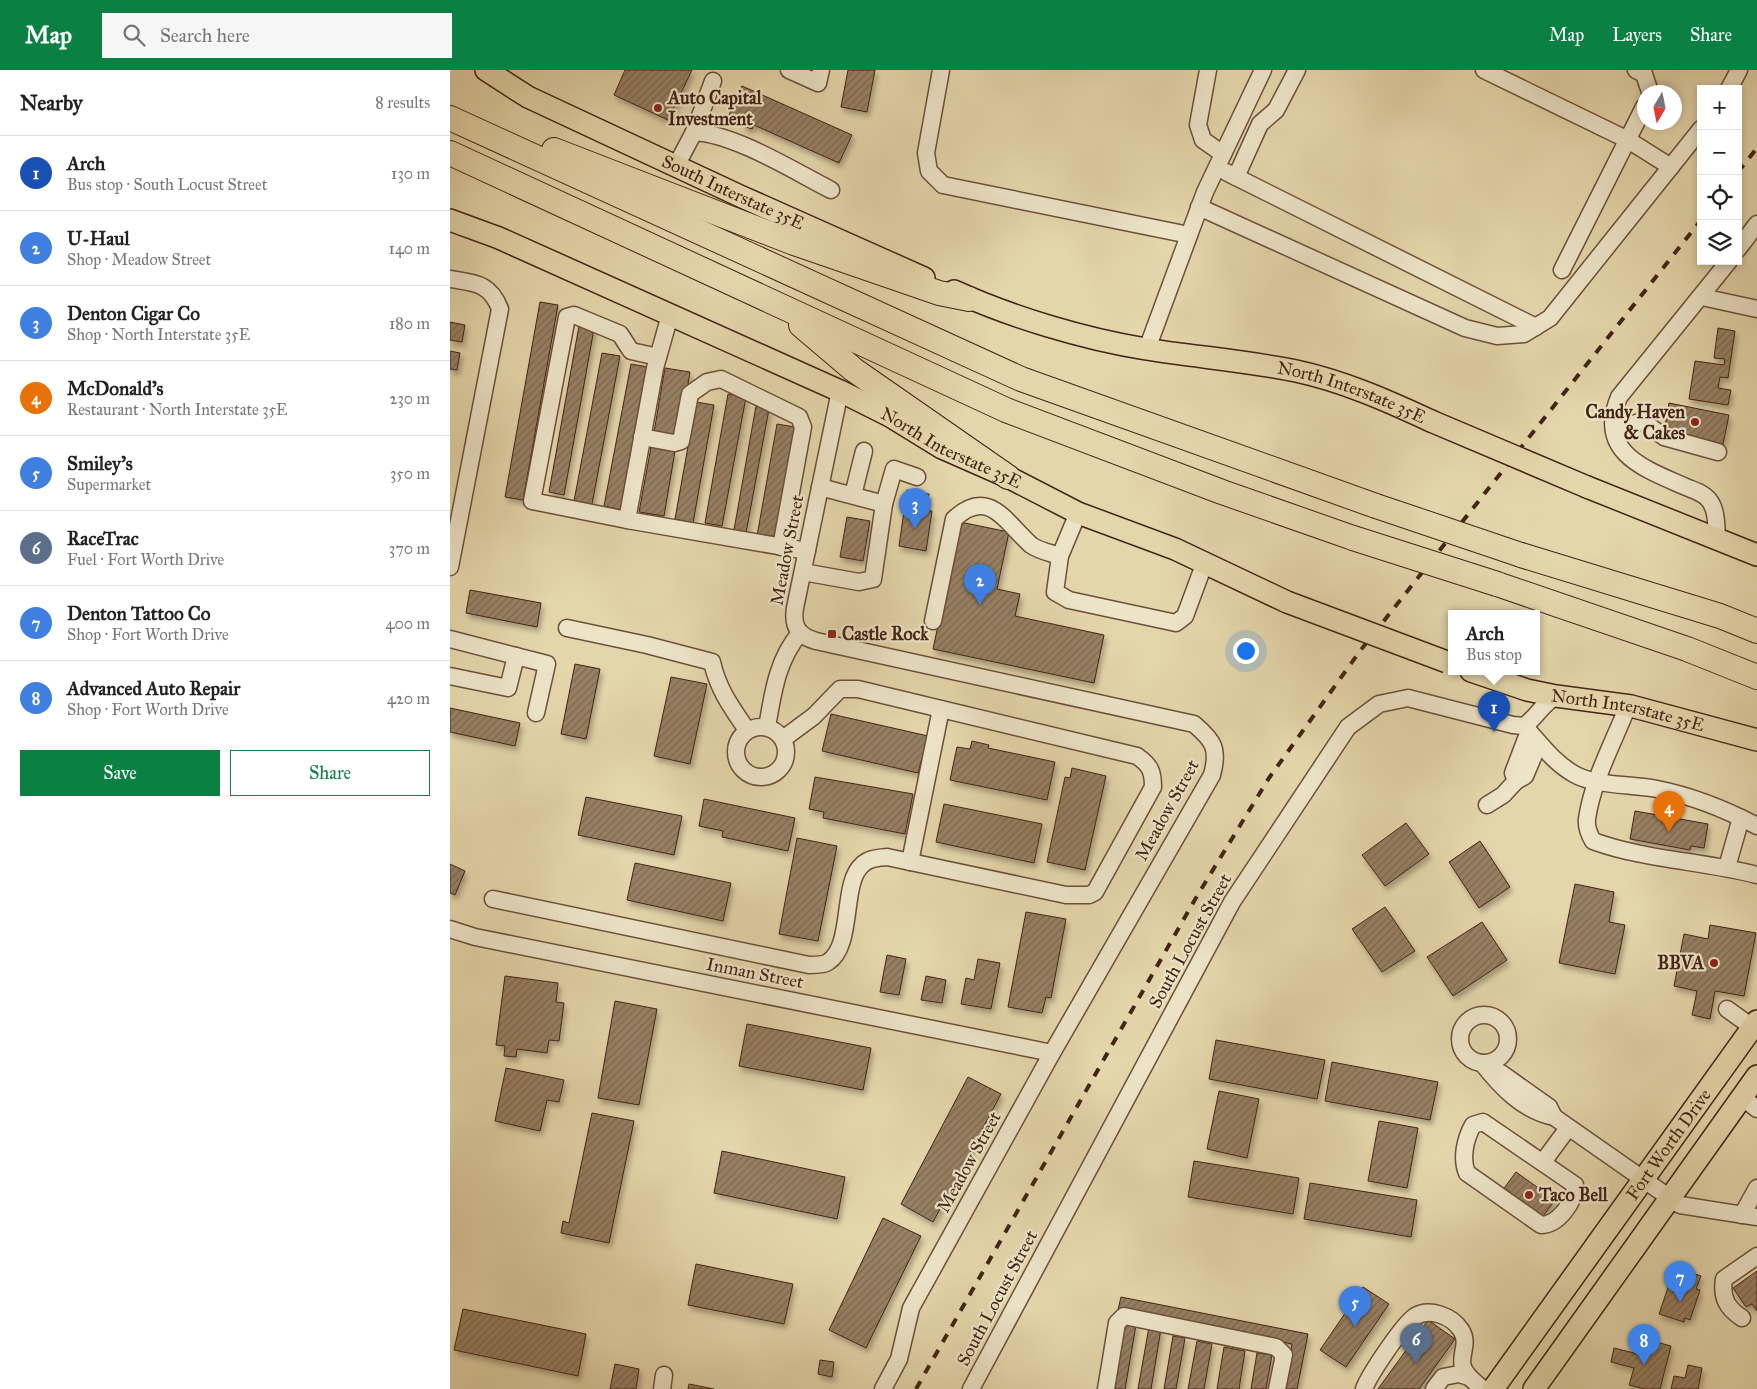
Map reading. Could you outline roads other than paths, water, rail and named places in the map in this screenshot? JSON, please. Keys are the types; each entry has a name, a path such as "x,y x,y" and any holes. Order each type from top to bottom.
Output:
{"highway":[{"path":"450,118 549,148 794,243 894,278 938,293 978,301"},
{"path":"450,118 1021,379 1376,506 1520,555 1720,616 1757,631"},
{"path":"450,153 1006,410 1222,492 1353,538 1498,584 1686,649 1757,677"},
{"path":"779,306 854,370 1008,477"}],"main road":[{"name":"South Interstate 35E","path":"489,71 528,96 676,166 978,301"},
{"path":"450,220 500,238 840,391"},
{"name":"North Interstate 35E","path":"978,301 1104,341 1304,373 1336,382 1393,403 1587,488 1757,554"},
{"name":"North Interstate 35E","path":"840,391 890,416 942,448 1008,477 1078,513 1175,549 1287,602 1448,663"},
{"name":"North Interstate 35E","path":"1483,675 1527,690 1556,696 1631,706 1757,740"},
{"name":"Fort Worth Drive","path":"1493,1389 1755,1024"},
{"name":"Fort Worth Drive","path":"1534,1389 1671,1199 1749,1103 1757,1076"}],"street":[{"path":"789,70 818,83 821,70"},
{"path":"941,70 926,153 928,171 943,185 1189,235"},
{"path":"1208,70 1198,124 1203,140 1219,160 1236,176 1536,327"},
{"path":"1147,349 1199,207 1219,160 1263,70"},
{"path":"1236,176 1260,124 1276,110 1296,70"},
{"path":"1484,70 1628,140 1671,167"},
{"path":"1636,70 1644,74 1648,85"},
{"path":"1731,85 1738,70"},
{"path":"676,166 694,132 713,81"},
{"path":"1562,270 1637,122"},
{"path":"1199,207 1465,328 1497,336 1524,334 1550,318 1700,130"},
{"path":"694,132 705,132 746,147 831,190"},
{"path":"1742,244 1757,224"},
{"path":"1716,537 1714,509 1709,500 1696,492 1639,466 1625,454 1614,430 1614,414 1619,398 1726,265"},
{"path":"450,279 480,284 495,296 500,309 450,567"},
{"path":"1702,297 1757,309"},
{"path":"658,357 631,351 620,334 574,314 567,317 532,501 627,520 807,551"},
{"path":"627,520 658,357 670,314"},
{"path":"642,437 674,443 681,441 690,394 707,382 721,379 799,417 803,427 781,547"},
{"name":"Meadow Street","path":"840,391 793,621 800,633 816,641 1194,724 1210,738 1217,758 1212,775 1052,1053 911,1308 899,1359 883,1389"},
{"path":"1614,430 1643,421 1664,437 1718,452"},
{"path":"853,495 864,451"},
{"path":"803,572 859,582 873,579 884,504 894,469 917,477"},
{"path":"820,487 884,504"},
{"path":"933,621 954,519 964,509 978,504 991,507 1033,547 1060,556"},
{"path":"1078,513 1060,556 1055,592 1069,600 1176,623 1185,616 1202,570 1207,564"},
{"path":"567,628 648,645 712,662 716,681 725,700 747,730"},
{"path":"767,727 776,676 788,651 800,633"},
{"path":"450,639 547,664 536,713"},
{"path":"450,676 508,688 516,656"},
{"path":"493,899 809,965 828,963 835,956 841,944 854,878 860,866 871,859 887,857 1066,895 1088,895 1095,892 1152,787 1153,774 1148,764 1137,756 858,689 840,689 814,716 783,739"},
{"path":"1487,805 1503,796 1516,781 1525,776 1534,718 1543,704 1556,696"},
{"name":"South Locust Street","path":"971,1389 1232,902 1348,727 1379,704 1408,698 1513,725 1531,733"},
{"path":"1631,706 1625,713 1598,781 1587,820 1588,831 1592,841 1613,848 1727,867 1757,875"},
{"path":"910,862 941,709"},
{"path":"757,726 767,727 776,731 783,739 786,748 786,758 774,774 764,777 754,776 745,772 738,765 735,755 736,746 740,736 747,730 757,726"},
{"path":"1531,733 1553,758 1575,775 1598,781 1657,789 1705,801 1757,826"},
{"path":"1727,867 1741,818"},
{"name":"Inman Street","path":"450,929 485,939 1052,1053"},
{"path":"1727,1009 1755,1024"},
{"path":"1482,1063 1498,1083 1533,1111 1554,1117 1680,1205 1749,1216 1757,1188"},
{"path":"1483,1122 1543,1162 1575,1185 1575,1194 1556,1221 1550,1225 1541,1225 1467,1173 1464,1165 1464,1156 1469,1132 1473,1125 1483,1122"},
{"path":"1543,1162 1568,1128"},
{"path":"1742,1318 1732,1312 1724,1301 1724,1280 1757,1256"},
{"path":"1364,1389 1368,1377 1414,1318 1427,1312 1443,1315 1460,1328 1465,1337 1462,1366 1469,1377 1484,1389"},
{"path":"1106,1389 1117,1323 1124,1316 1276,1347 1284,1355 1277,1389"},
{"path":"1434,1389 1443,1377 1459,1374 1469,1377"}],"railway":[{"path":"1742,167 1757,148"},
{"path":"916,1389 1197,896 1269,778 1360,651 1697,225"}],"place":[{"name":"Auto Capital Investment","path":"658,108"},
{"name":"Candy Haven & Cakes","path":"1695,422"},
{"name":"Denton Cigar Co","path":"915,529"},
{"name":"U-Haul","path":"980,605"},
{"name":"Castle Rock","path":"832,634"},
{"name":"Arch","path":"1494,732"},
{"name":"McDonald's","path":"1669,832"},
{"name":"BBVA","path":"1714,963"},
{"name":"Taco Bell","path":"1529,1195"},
{"name":"Denton Tattoo Co","path":"1680,1302"},
{"name":"Smiley's","path":"1355,1327"},
{"name":"RaceTrac","path":"1416,1364"},
{"name":"Advanced Auto Repair","path":"1644,1365"}]}
